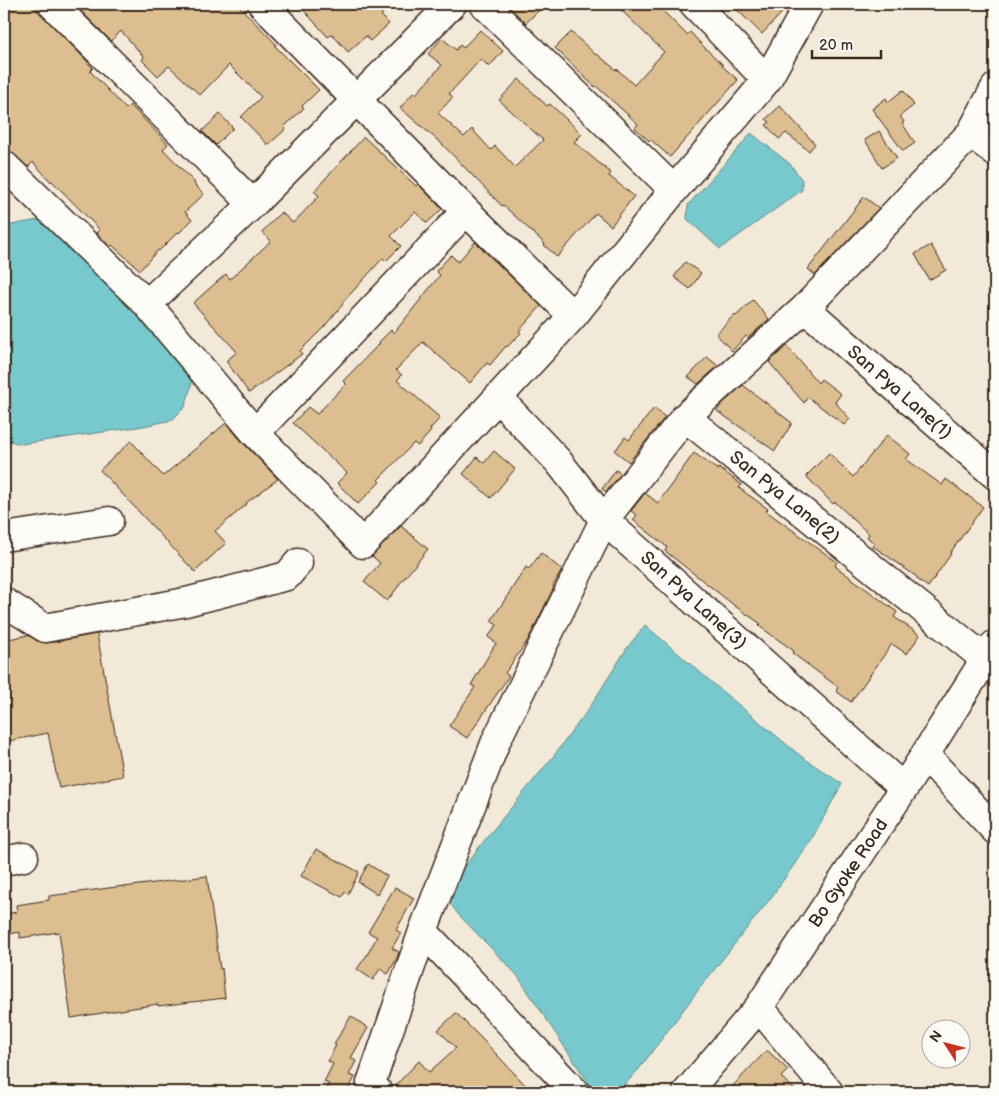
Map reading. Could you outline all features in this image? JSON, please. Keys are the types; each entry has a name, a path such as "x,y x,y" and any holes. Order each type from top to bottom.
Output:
{"street":[{"path":"52,4 253,204"},
{"path":"262,4 466,211 573,316"},
{"path":"147,304 253,204 452,4"},
{"path":"484,4 674,190"},
{"path":"694,4 767,80"},
{"path":"8,177 147,304 255,433 363,544 573,316 674,190 767,80 809,4"},
{"path":"378,1092 371,1083 423,931 496,741 604,520 685,417 805,308 971,133 995,88"},
{"path":"971,133 995,152"},
{"path":"255,433 466,211"},
{"name":"San Pya Lane(1)","path":"805,308 995,475"},
{"name":"San Pya Lane(3)","path":"498,398 558,461 604,520 904,788"},
{"name":"San Pya Lane(2)","path":"685,417 990,651"},
{"path":"4,537 109,522"},
{"path":"4,602 45,628 186,602 287,576 298,564"},
{"name":"Bo Gyoke Road","path":"687,1092 759,1007 904,788 990,651"},
{"path":"924,756 995,830"},
{"path":"423,931 575,1092"},
{"path":"759,1007 829,1092"}],"water":[{"path":"751,133 790,164 802,180 802,190 720,249 687,219 688,205"},
{"path":"38,220 57,230 177,355 192,383 185,407 172,420 144,426 22,444 4,440 4,232 11,225"},
{"path":"645,625 802,757 842,784 810,842 770,899 639,1069 618,1092 596,1092 517,975 458,914 447,899 452,882 552,758 588,710 627,648"}],"building":[{"path":"4,4 31,4 88,62 93,68 90,71 126,109 130,105 168,144 163,149 204,194 185,212 192,220 158,250 140,270 112,245 110,247 97,233 100,230 33,162 28,167 14,154 4,149"},
{"path":"87,4 237,4 319,90 284,127 286,129 268,145 241,117 261,97 229,65 200,95 169,66 158,76 142,60 144,57 121,31 111,41 80,10"},
{"path":"298,4 392,4 381,15 389,24 370,41 366,36 348,52 332,34 328,37"},
{"path":"506,4 545,4 526,23"},
{"path":"615,4 656,4 687,35 690,32 738,80 670,157 635,128 638,124 595,87 555,48 571,32 596,55 617,69 634,85 664,52"},
{"path":"731,4 790,4 762,34"},
{"path":"480,30 503,51 489,67 481,59 449,94 453,97 438,113 464,137 472,129 491,150 495,146 515,167 543,140 499,100 519,79 547,106 550,104 582,134 574,142 611,173 609,176 634,196 611,226 596,213 557,257 502,206 442,144 400,108 414,92 416,94 442,65 428,54 442,38 456,50 460,45 463,48"},
{"path":"903,90 914,105 900,116 904,122 902,123 915,143 903,151 872,109 886,98 888,102"},
{"path":"780,106 815,144 809,151 786,133 779,139 766,125 770,122 766,119"},
{"path":"220,114 233,128 216,145 202,131"},
{"path":"879,131 897,158 882,168 865,140"},
{"path":"364,137 416,186 418,184 442,209 427,223 415,212 391,236 401,246 386,261 383,258 342,303 324,327 300,351 302,354 249,393 226,361 237,352 193,303 226,274 230,279 271,241 262,232 281,212 293,223 319,196 314,191"},
{"path":"864,197 879,208 815,275 808,269"},
{"path":"475,242 541,306 519,331 521,333 506,346 490,365 487,363 470,383 423,342 396,370 402,375 397,380 440,418 418,446 414,443 358,504 337,483 347,473 293,423 308,407 317,414 346,384 343,381 379,342 391,330 394,333 440,275 436,271 451,255 458,262"},
{"path":"931,245 946,270 929,280 915,254"},
{"path":"685,262 701,273 690,289 674,277"},
{"path":"753,300 769,319 748,338 746,336 732,351 716,334 734,315 736,316"},
{"path":"787,346 818,383 821,379 841,394 835,402 850,419 844,425 808,397 804,403 769,362"},
{"path":"707,357 718,366 698,384 688,377"},
{"path":"743,385 792,423 775,451 717,411"},
{"path":"654,408 665,417 629,462 615,451 625,437 629,440"},
{"path":"226,423 278,479 246,503 215,531 226,543 195,572 100,470 131,441 163,476"},
{"path":"887,435 910,454 906,459 942,485 946,479 983,507 928,587 873,546 875,544 867,537 869,534 835,502 833,504 806,476 829,453 853,477"},
{"path":"494,451 515,469 491,498 463,474 477,457 484,463"},
{"path":"694,453 742,485 739,488 768,509 766,511 837,562 835,566 897,612 894,617 920,635 907,654 892,644 851,702 836,691 838,687 792,653 794,651 759,626 761,624 665,551 667,547 633,520 637,515 631,511 645,493 658,503"},
{"path":"616,470 621,474 606,492 602,489"},
{"path":"401,526 428,549 387,601 364,582 380,563 372,556"},
{"path":"541,553 562,570 528,640 505,673 509,676 467,738 449,726 475,687 471,685 496,643 488,637 497,625 491,621 526,567 529,569"},
{"path":"97,634 123,776 59,788 48,733 4,742 4,640 28,635 37,641 48,643"},
{"path":"316,849 359,872 348,894 345,892 342,897 301,876"},
{"path":"368,864 387,876 377,894 358,882"},
{"path":"207,876 225,998 158,1006 158,1004 71,1018 59,932 20,938 20,932 4,935 4,914 17,912 16,905 49,900 49,896"},
{"path":"395,887 414,898 396,930 401,933 392,948 399,952 397,958 388,974 380,969 373,980 357,969 377,937 368,932"},
{"path":"456,1013 532,1092 393,1092 393,1088 419,1061 429,1072 456,1048 438,1030"},
{"path":"351,1016 368,1028 351,1058 356,1061 349,1075 355,1077 347,1092 325,1092 329,1084 324,1082 333,1064 328,1061 336,1045 334,1044"},
{"path":"767,1050 788,1070 781,1077 797,1092 727,1092"}]}
